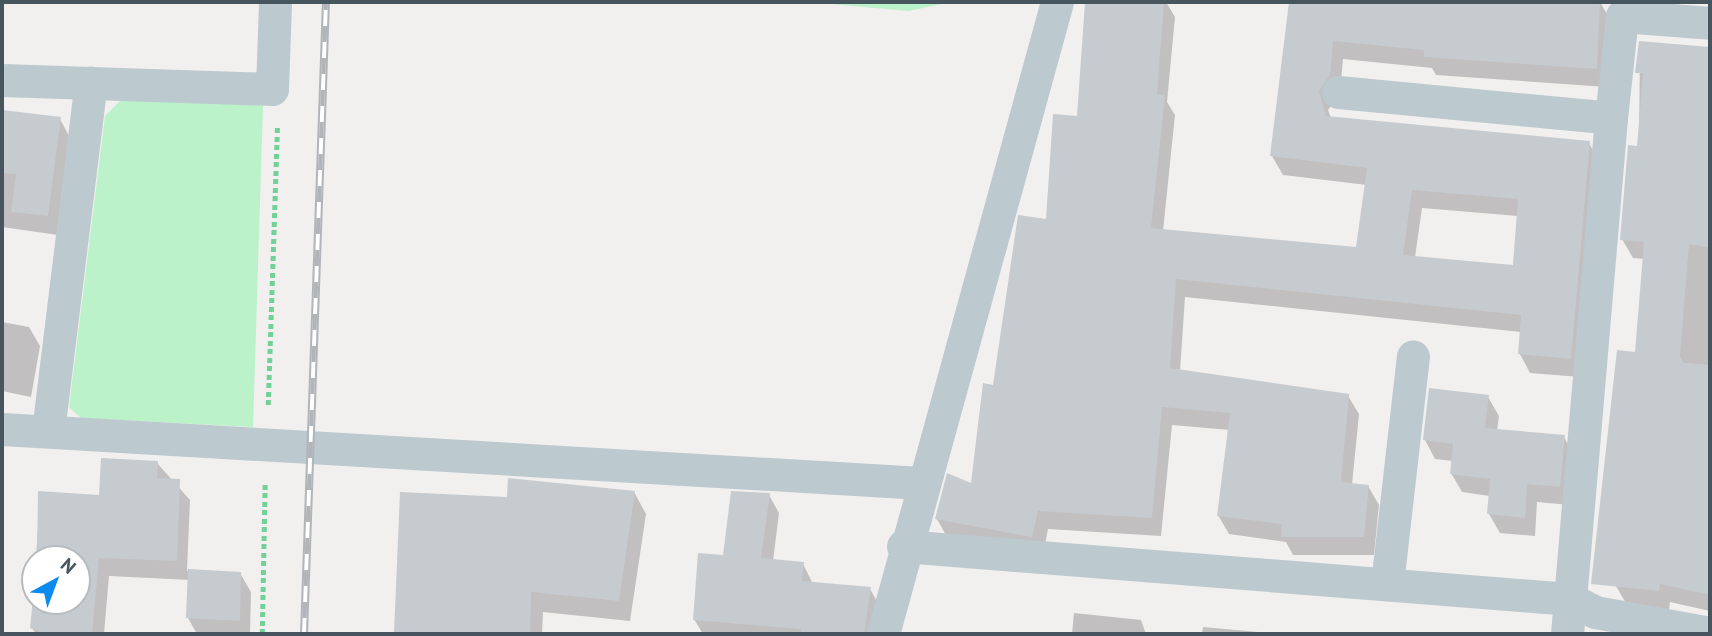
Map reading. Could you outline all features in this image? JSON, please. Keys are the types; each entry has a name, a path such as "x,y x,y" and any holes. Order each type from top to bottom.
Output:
{"street":[{"path":"2,80 272,89 275,2"},
{"path":"883,634 920,483 1058,2"},
{"path":"1567,634 1622,16 1710,23"},
{"path":"48,431 91,83"},
{"path":"1338,92 1611,118"},
{"path":"1387,584 1413,356"},
{"path":"2,429 267,440 920,483"},
{"path":"903,546 1570,599 1595,612 1710,633"}],"path":[{"path":"262,634 278,104 272,89"}],"green space":[{"path":"808,2 950,2 909,11"},
{"path":"122,99 263,105 253,427 81,418 69,407 105,116"}],"building":[{"path":"1085,2 1164,2 1157,94 1165,95 1151,228 1356,247 1367,168 1270,156 1289,2 1600,2 1597,69 1424,57 1424,50 1333,41 1330,75 1319,91 1326,116 1590,141 1571,359 1518,354 1521,315 1176,279 1170,368 1349,394 1341,482 1369,485 1364,537 1281,537 1282,524 1217,516 1230,413 1162,407 1152,518 1038,511 1032,537 935,519 947,473 971,483 983,383 993,385 1018,215 1046,219 1053,114 1077,116","holes":["1412,190 1518,199 1513,265 1403,255"]},
{"path":"1639,41 1710,47 1710,248 1689,244 1680,356 1684,363 1710,365 1710,595 1660,584 1659,591 1591,584 1617,350 1635,352 1644,242 1620,240 1628,145 1637,146 1643,73 1635,73"},
{"path":"2,110 61,117 48,216 11,212 16,174 2,173"},
{"path":"1429,388 1489,395 1485,428 1565,435 1560,487 1527,484 1525,518 1487,514 1490,479 1450,474 1453,444 1423,440"},
{"path":"101,458 158,461 157,478 180,479 177,561 99,558 92,634 46,634 30,628 31,615 91,615 91,545 37,545 38,491 99,495"},
{"path":"508,478 635,491 619,601 531,592 530,634 394,634 400,492 507,497"},
{"path":"731,491 770,493 761,558 804,562 802,581 871,587 864,634 800,634 801,629 693,620 698,553 723,555"},
{"path":"188,569 241,572 240,621 186,618"}],"railway":[{"path":"304,634 326,2"}]}
